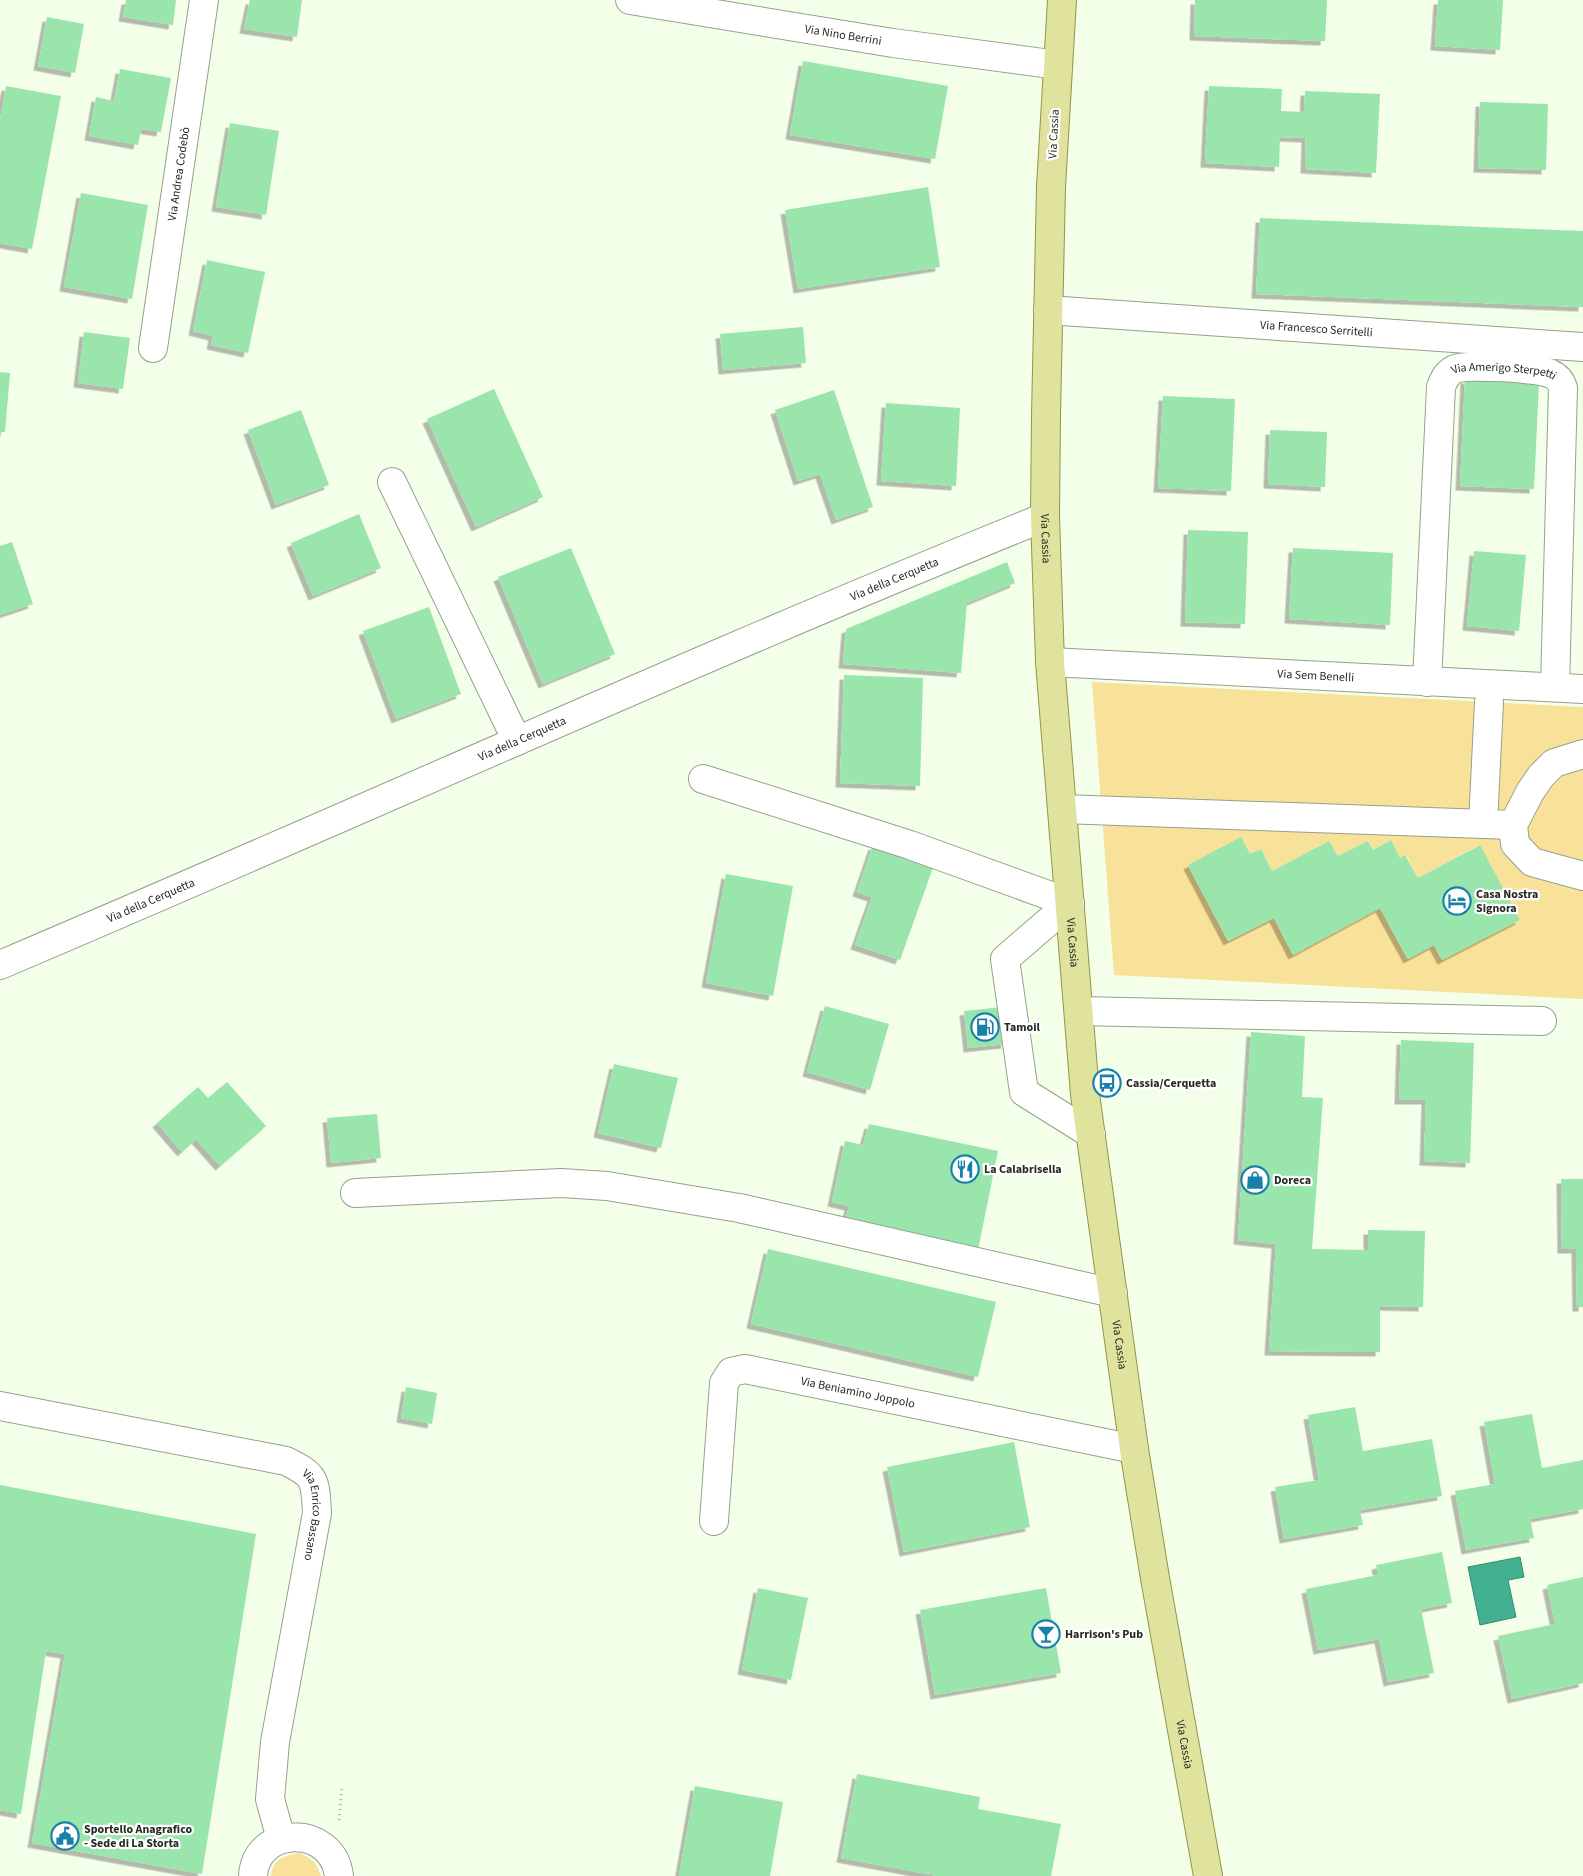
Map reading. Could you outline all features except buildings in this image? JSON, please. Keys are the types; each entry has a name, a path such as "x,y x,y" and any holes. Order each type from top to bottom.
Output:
{"main road":[{"name":"Via Cassia","path":"1062,0 1051,187 1048,310 1046,517 1050,662 1086,1094 1091,1134 1134,1449 1208,1876"}],"street":[{"name":"Via Andrea Codebò","path":"153,348 204,0"},
{"name":"Via Nino Berrini","path":"630,0 893,43 1058,65"},
{"name":"Via Francesco Serritelli","path":"1048,310 1583,347"},
{"name":"Via Amerigo Sterpetti","path":"1427,682 1441,387 1449,373 1466,366 1541,371 1560,380 1563,388 1555,687"},
{"path":"392,482 517,741"},
{"name":"Via della Cerquetta","path":"0,965 184,887 881,583 1046,517"},
{"name":"Via Sem Benelli","path":"1050,662 1427,682 1583,688"},
{"path":"1483,824 1489,702"},
{"path":"1583,754 1554,763 1541,776 1530,792 1513,825 1515,844 1532,862 1583,876"},
{"path":"703,779 910,845 1070,903 1006,959 1024,1092 1091,1134"},
{"path":"1062,809 1513,825"},
{"path":"1079,1011 1542,1021"},
{"path":"355,1193 560,1183 607,1186 739,1208 1112,1293"},
{"name":"Via Beniamino Joppolo","path":"714,1521 724,1383 731,1372 746,1369 1134,1449"},
{"name":"Via Enrico Bassano","path":"0,1406 286,1461 302,1469 315,1483 317,1513 275,1742 270,1799 280,1839"},
{"path":"253,1876 253,1870 258,1857 269,1845 280,1839 296,1836 310,1839 323,1845 332,1855 339,1876"}],"shaded area":[{"path":"1092,682 1583,707 1583,999 1114,975","holes":["1241,838 1250,854 1261,849 1272,871 1329,841 1338,856 1368,841 1373,850 1391,840 1400,858 1406,855 1418,878 1479,845 1519,920 1442,960 1434,945 1407,959 1380,908 1293,955 1274,918 1228,941 1188,866"]},
{"path":"299,1853 313,1862 321,1876 271,1876 274,1866 280,1859"}],"water":[{"path":"1520,1557 1524,1577 1508,1580 1516,1617 1480,1625 1468,1567"}],"place":[{"name":"Casa Nostra Signora","path":"1457,901"},
{"name":"Tamoil","path":"985,1027"},
{"name":"Cassia/Cerquetta","path":"1107,1083"},
{"name":"La Calabrisella","path":"965,1169"},
{"name":"Doreca","path":"1255,1180"},
{"name":"Harrison's Pub","path":"1046,1634"},
{"name":"Sportello Anagrafico - Sede di La Storta","path":"65,1836"}]}
